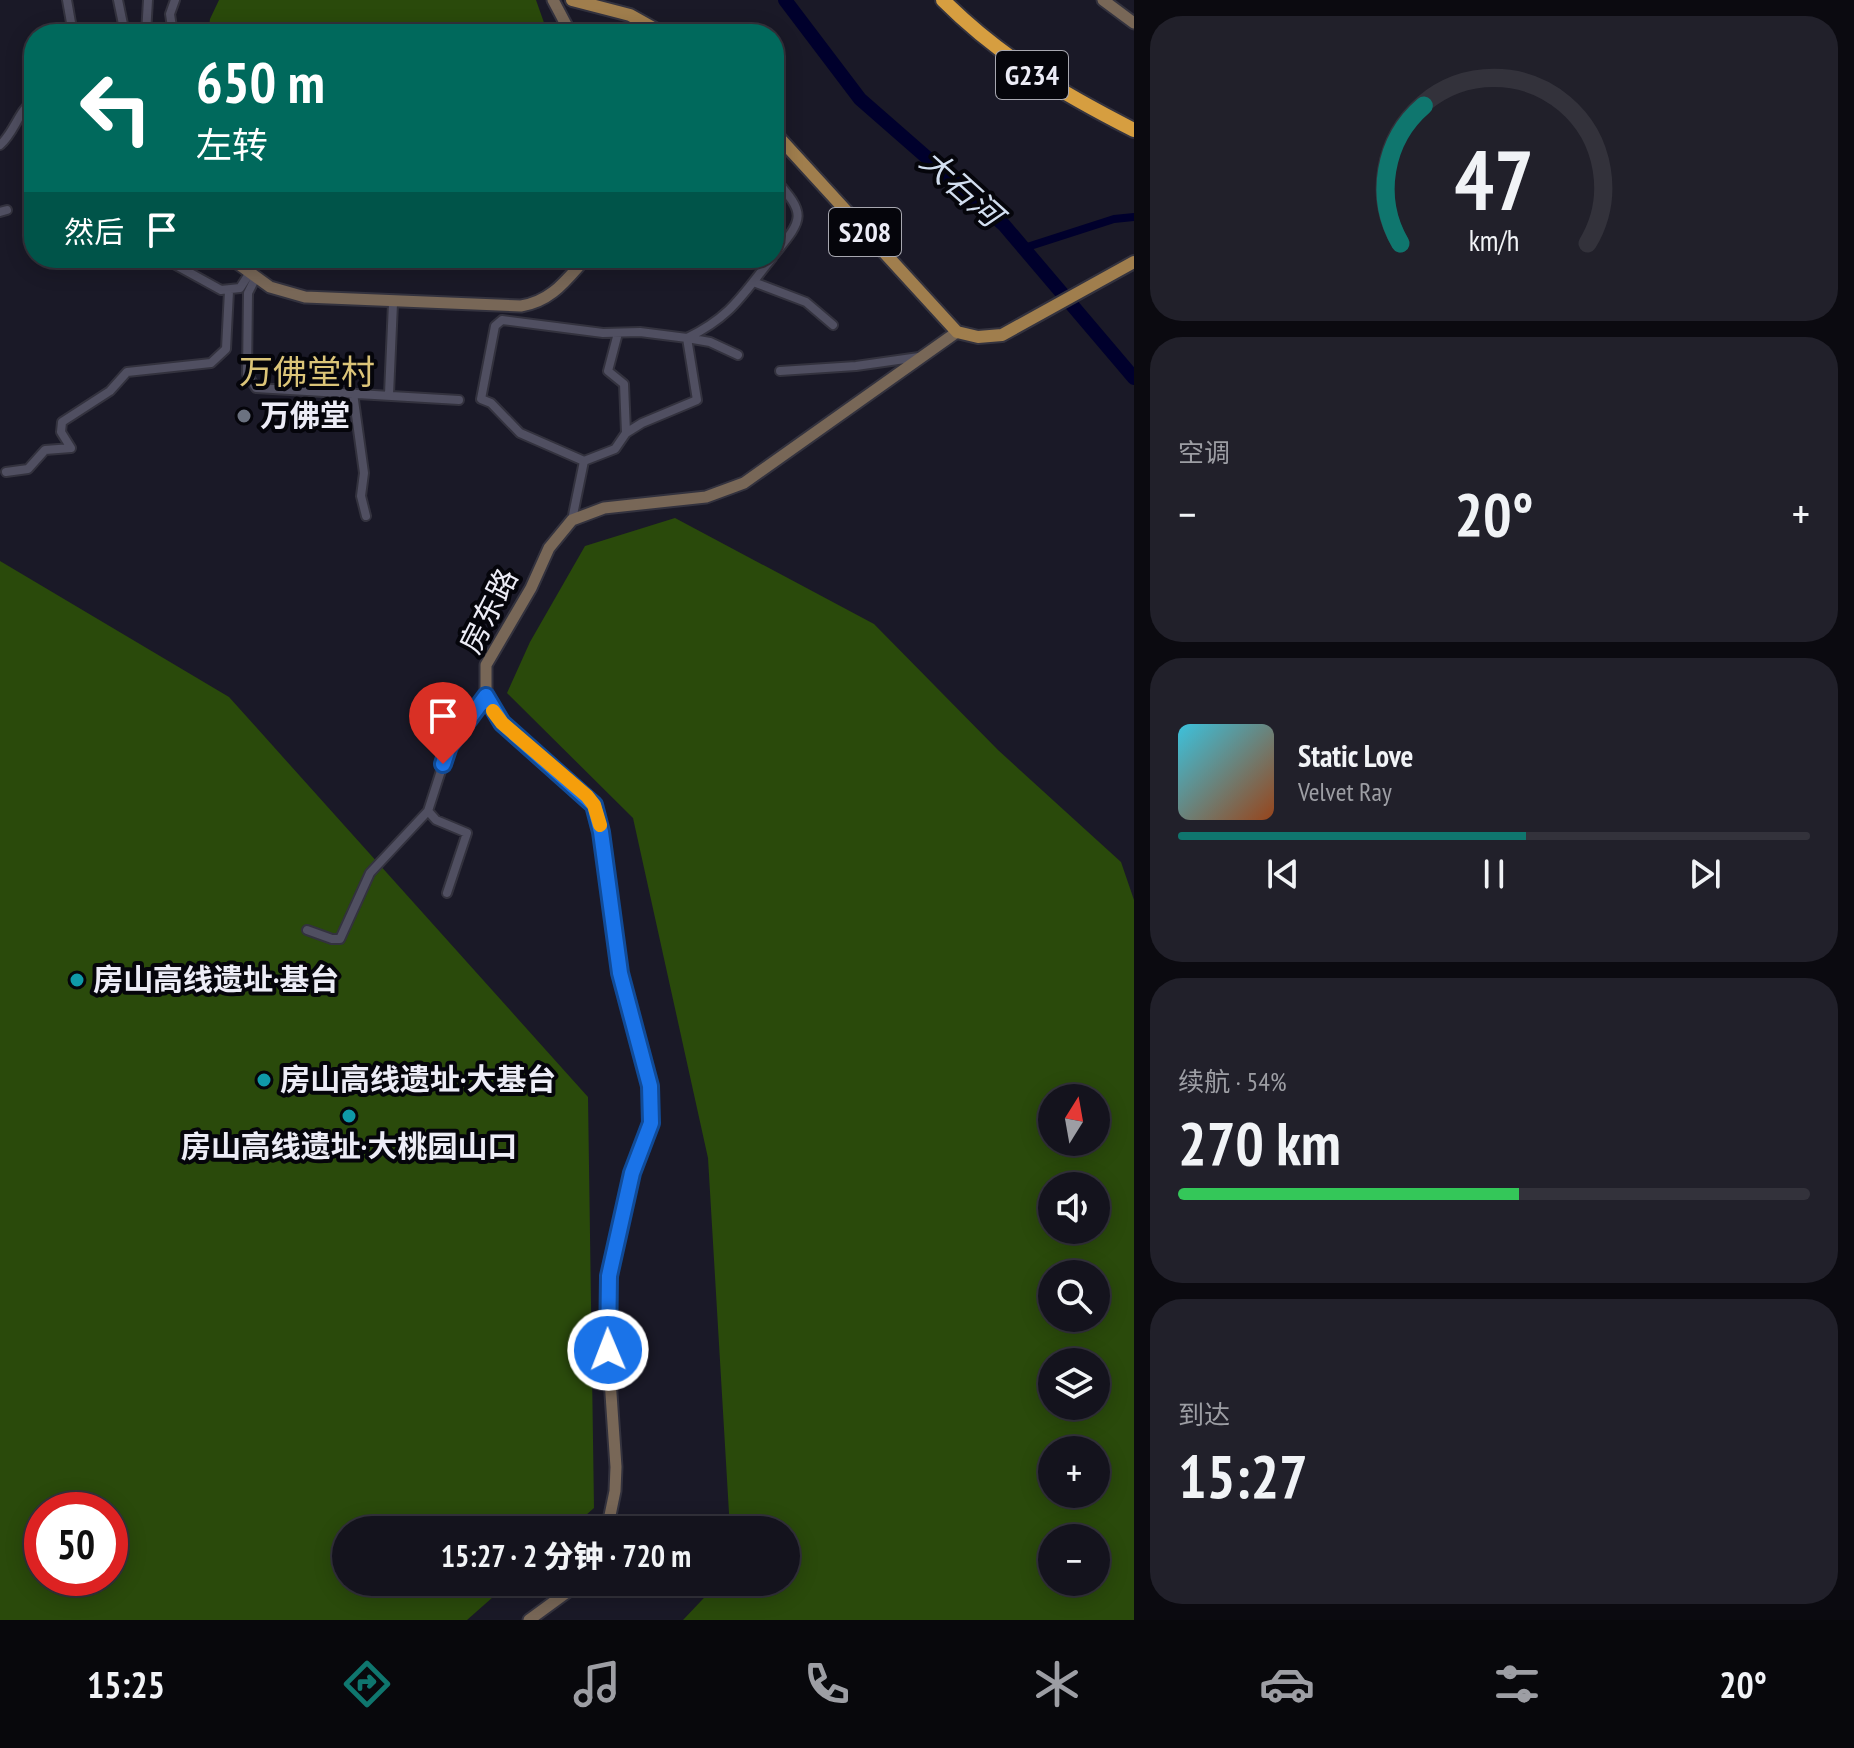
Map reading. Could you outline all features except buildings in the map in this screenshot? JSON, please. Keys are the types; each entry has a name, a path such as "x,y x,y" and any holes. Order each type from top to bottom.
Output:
{"highway":[{"name":"G234","path":"943,0 998,50 1028,72 1134,130"}],"main road":[{"path":"553,0 566,24"},
{"path":"572,0 630,15 646,24"},
{"path":"1103,0 1134,23"},
{"name":"S208","path":"784,143 957,332"},
{"path":"572,520 604,508 706,497 744,483 957,332 993,337 1027,323 1131,264"},
{"path":"242,268 281,292 305,297 521,306 536,303 558,290 577,268"},
{"name":"房东路","path":"572,520 549,548 531,588 493,649 486,665 486,696 502,723 594,805 601,832 620,973 650,1086 651,1123 632,1173 609,1276 608,1339 616,1467 609,1516"},
{"path":"529,1620 562,1596"}],"street":[{"path":"67,0 71,24"},
{"path":"118,0 123,24"},
{"path":"147,24 148,0"},
{"path":"172,24 170,14 175,0"},
{"path":"0,145 11,136 24,111"},
{"path":"784,190 798,207 798,215 795,229 784,243"},
{"path":"180,268 213,287 229,291 240,288 252,276"},
{"path":"687,338 716,324 756,283 766,268"},
{"path":"252,276 248,293 247,374 252,384 264,389 459,400"},
{"path":"756,283 806,302 833,325"},
{"path":"6,472 28,469 45,450 71,448 61,432 62,422 110,391 127,372 211,363 226,349 229,291"},
{"path":"389,394 393,303"},
{"path":"687,338 697,400 642,423 626,433 615,449 584,461 520,433 491,403 481,399 495,326 502,320 687,338 710,342 738,355"},
{"path":"618,333 608,371 624,384 626,433"},
{"path":"780,371 856,366 923,356"},
{"path":"353,393 364,473 361,496 366,516"},
{"path":"572,520 584,461"},
{"path":"307,930 340,939 370,873 428,811 449,746 486,696"},
{"path":"428,811 436,820 467,833 447,893"}],"green space":[{"path":"219,0 536,0 544,24 209,24"},
{"path":"675,518 874,624 998,750 1121,862 1134,900 1134,1620 683,1620 706,1596 800,1596 800,1516 729,1516 708,1158 633,818 507,693 530,642 585,546"},
{"path":"0,561 229,697 588,1097 594,1508 585,1516 332,1516 332,1596 494,1596 467,1620 0,1620"}],"waterway":[{"name":"大石河","path":"785,0 860,99 1004,225 1134,378"},
{"path":"1024,248 1114,219 1134,217"}],"slow traffic":[{"path":"493,711 502,723 587,796 594,805 600,825"}],"place":[{"name":"万佛堂","path":"244,416"},
{"name":"房山高线遗址·基台","path":"77,980"},
{"name":"房山高线遗址·大基台","path":"264,1080"},
{"name":"房山高线遗址·大桃园山口","path":"349,1116"}],"district":[{"name":"万佛堂村","path":"307,372"}],"route":[{"path":"443,764 449,746 486,696 502,723 587,796 599,820 620,973 653,1106 651,1123 632,1173 609,1276 608,1350"}]}
